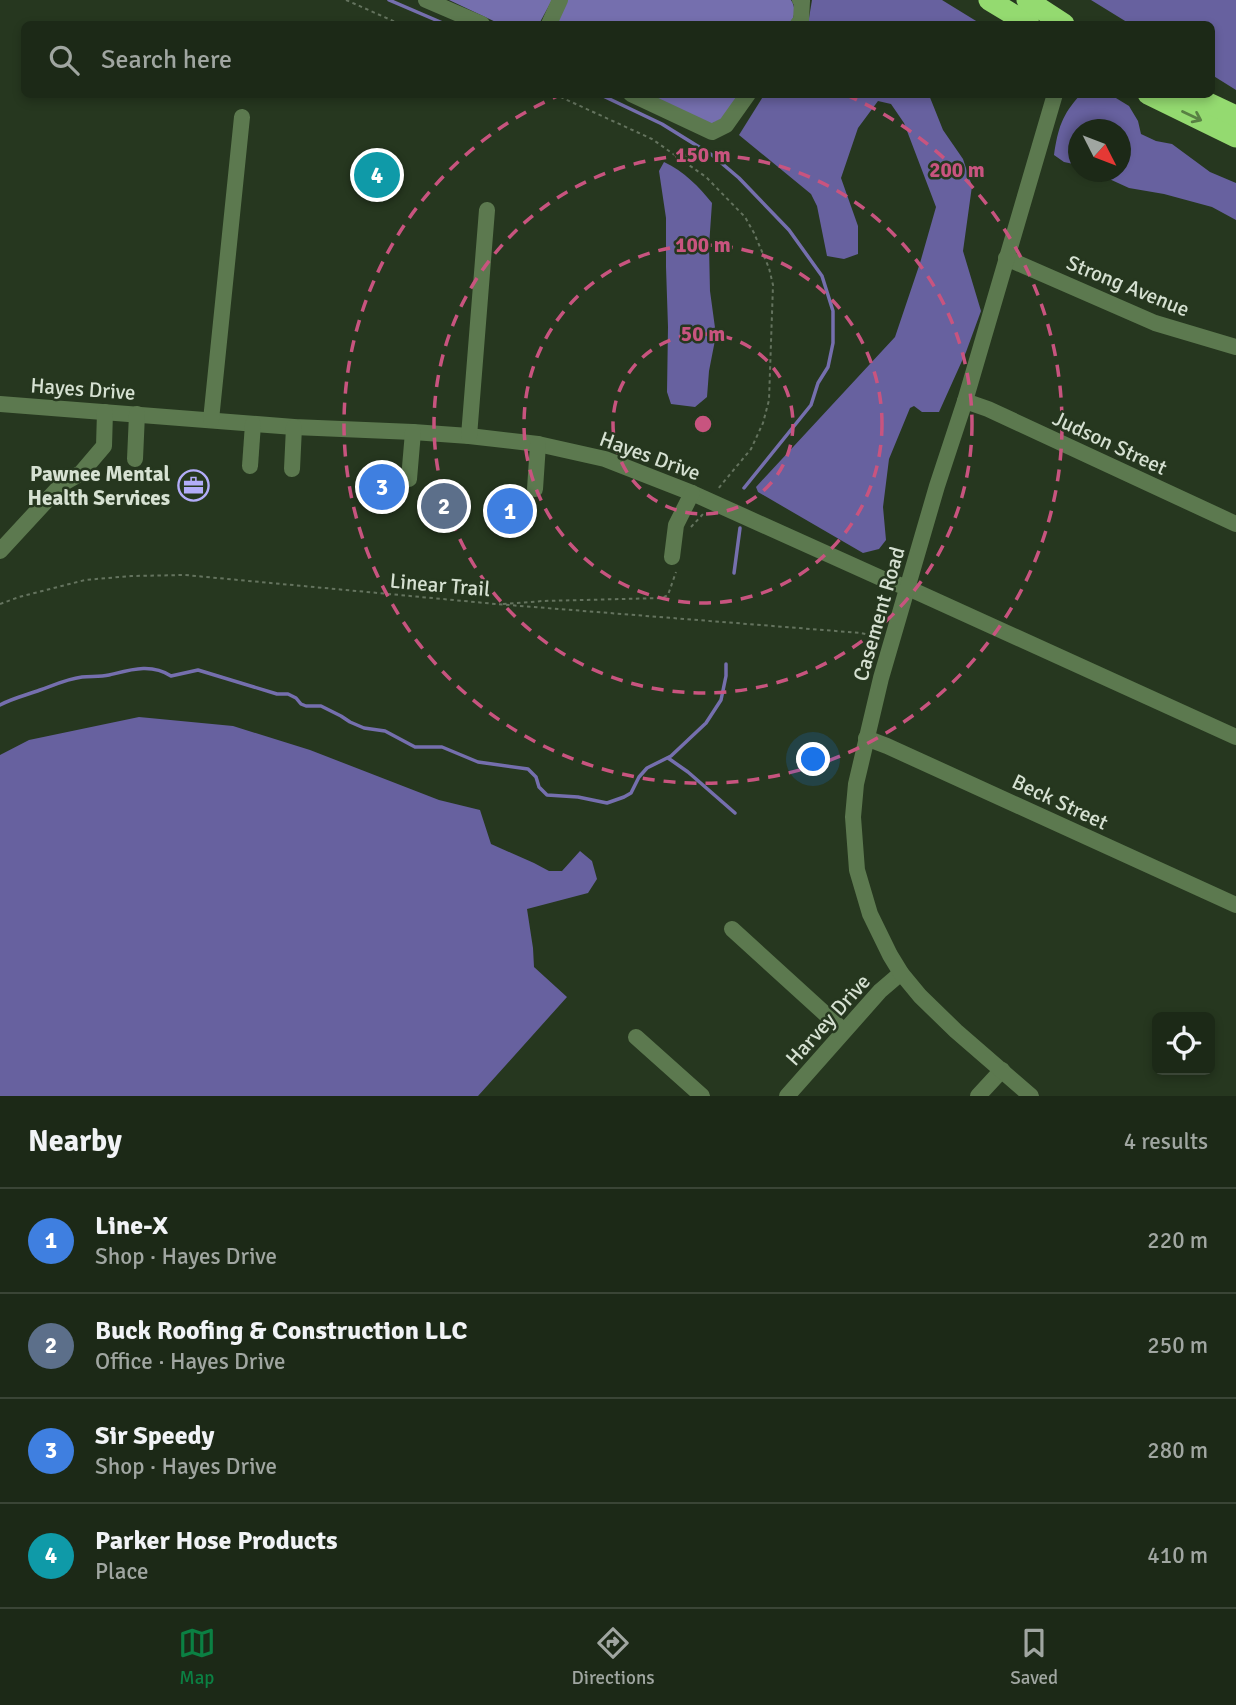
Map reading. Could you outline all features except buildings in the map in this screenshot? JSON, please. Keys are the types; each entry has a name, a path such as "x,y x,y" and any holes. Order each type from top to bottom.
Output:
{"highway":[{"path":"989,0 1024,21"},
{"path":"1027,0 1059,21"},
{"path":"1156,98 1236,137"},
{"path":"1198,98 1236,116"}],"street":[{"path":"426,0 475,21"},
{"path":"550,21 560,0"},
{"path":"800,0 800,21"},
{"path":"640,98 712,132 726,125 745,98"},
{"name":"Casement Road","path":"1031,1096 956,1031 901,973 870,914 858,870 853,817 856,784 881,678 1054,98"},
{"path":"211,420 242,117"},
{"path":"469,436 487,210"},
{"name":"Strong Avenue","path":"1006,258 1155,323 1236,347"},
{"name":"Judson Street","path":"965,401 1236,524"},
{"name":"Hayes Drive","path":"0,404 294,427 469,436 538,444 605,459 712,500 1236,737"},
{"path":"0,551 62,484 81,473 104,446 105,412"},
{"path":"135,459 137,414"},
{"path":"250,466 253,424"},
{"path":"292,469 294,427"},
{"path":"409,479 413,432"},
{"path":"534,489 538,444"},
{"path":"672,558 676,525 692,493"},
{"name":"Beck Street","path":"866,738 1236,905"},
{"path":"732,929 844,1031"},
{"name":"Harvey Drive","path":"787,1096 879,992 901,973"},
{"path":"636,1037 702,1096"},
{"path":"978,1096 1002,1070"}],"path":[{"path":"346,0 393,21"},
{"path":"563,98 652,139 706,177 745,217 769,268 773,285 769,400 763,424 751,449 719,486 692,527 675,536"},
{"path":"496,604 543,600 662,598 668,595 676,573 672,558"},
{"name":"Linear Trail","path":"0,604 85,580 185,575 496,604 861,633 881,638"}],"shaded area":[{"path":"449,0 552,0 541,21 494,21"},
{"path":"566,0 791,0 794,6 792,21 555,21"},
{"path":"812,0 942,0 976,21 808,21"},
{"path":"1091,0 1236,0 1236,90 1215,77 1215,21 1125,21"},
{"path":"653,98 739,98 723,118 707,123"},
{"path":"762,98 930,98 943,130 963,159 972,186 963,251 981,311 939,412 922,412 914,406 910,408 889,459 883,507 886,540 879,549 863,553 758,492 756,487 895,337 936,207 904,123 891,104 878,101 858,128 841,178 858,226 858,254 844,259 827,256 817,206 811,194 739,135"},
{"path":"1078,98 1116,98 1129,106 1138,121 1141,134 1172,144 1210,172 1236,183 1236,220 1212,207 1129,188 1116,182 1131,182 1131,119 1068,119 1068,163 1054,155 1062,122"},
{"path":"664,162 691,180 712,203 710,291 716,335 707,397 695,407 671,404 667,392 666,218 659,171"},
{"path":"139,717 233,726 310,750 439,800 480,810 491,844 549,871 562,871 580,851 592,861 597,879 588,893 527,909 534,967 567,997 478,1096 0,1096 0,755 29,740"}],"waterway":[{"path":"389,0 438,21"},
{"path":"607,98 662,124 712,155 739,178 789,230 822,276 833,311 833,343 828,367 818,383 811,405 744,488"},
{"path":"734,573 740,528"},
{"path":"0,705 76,678 106,676 140,669 156,670 171,676 198,670 277,694 288,694 301,704 321,706 350,722 364,728 385,731 415,747 442,747 478,762 528,769 547,795 578,797 607,803 631,793 647,768 671,756 706,723 721,700 726,664"},
{"path":"668,758 735,813"}],"place":[{"name":"Parker Hose Products","path":"377,175"},
{"name":"Pawnee Mental Health Services","path":"193,486"},
{"name":"Sir Speedy","path":"382,487"},
{"name":"Buck Roofing & Construction LLC","path":"444,506"},
{"name":"Line-X","path":"510,511"}]}
